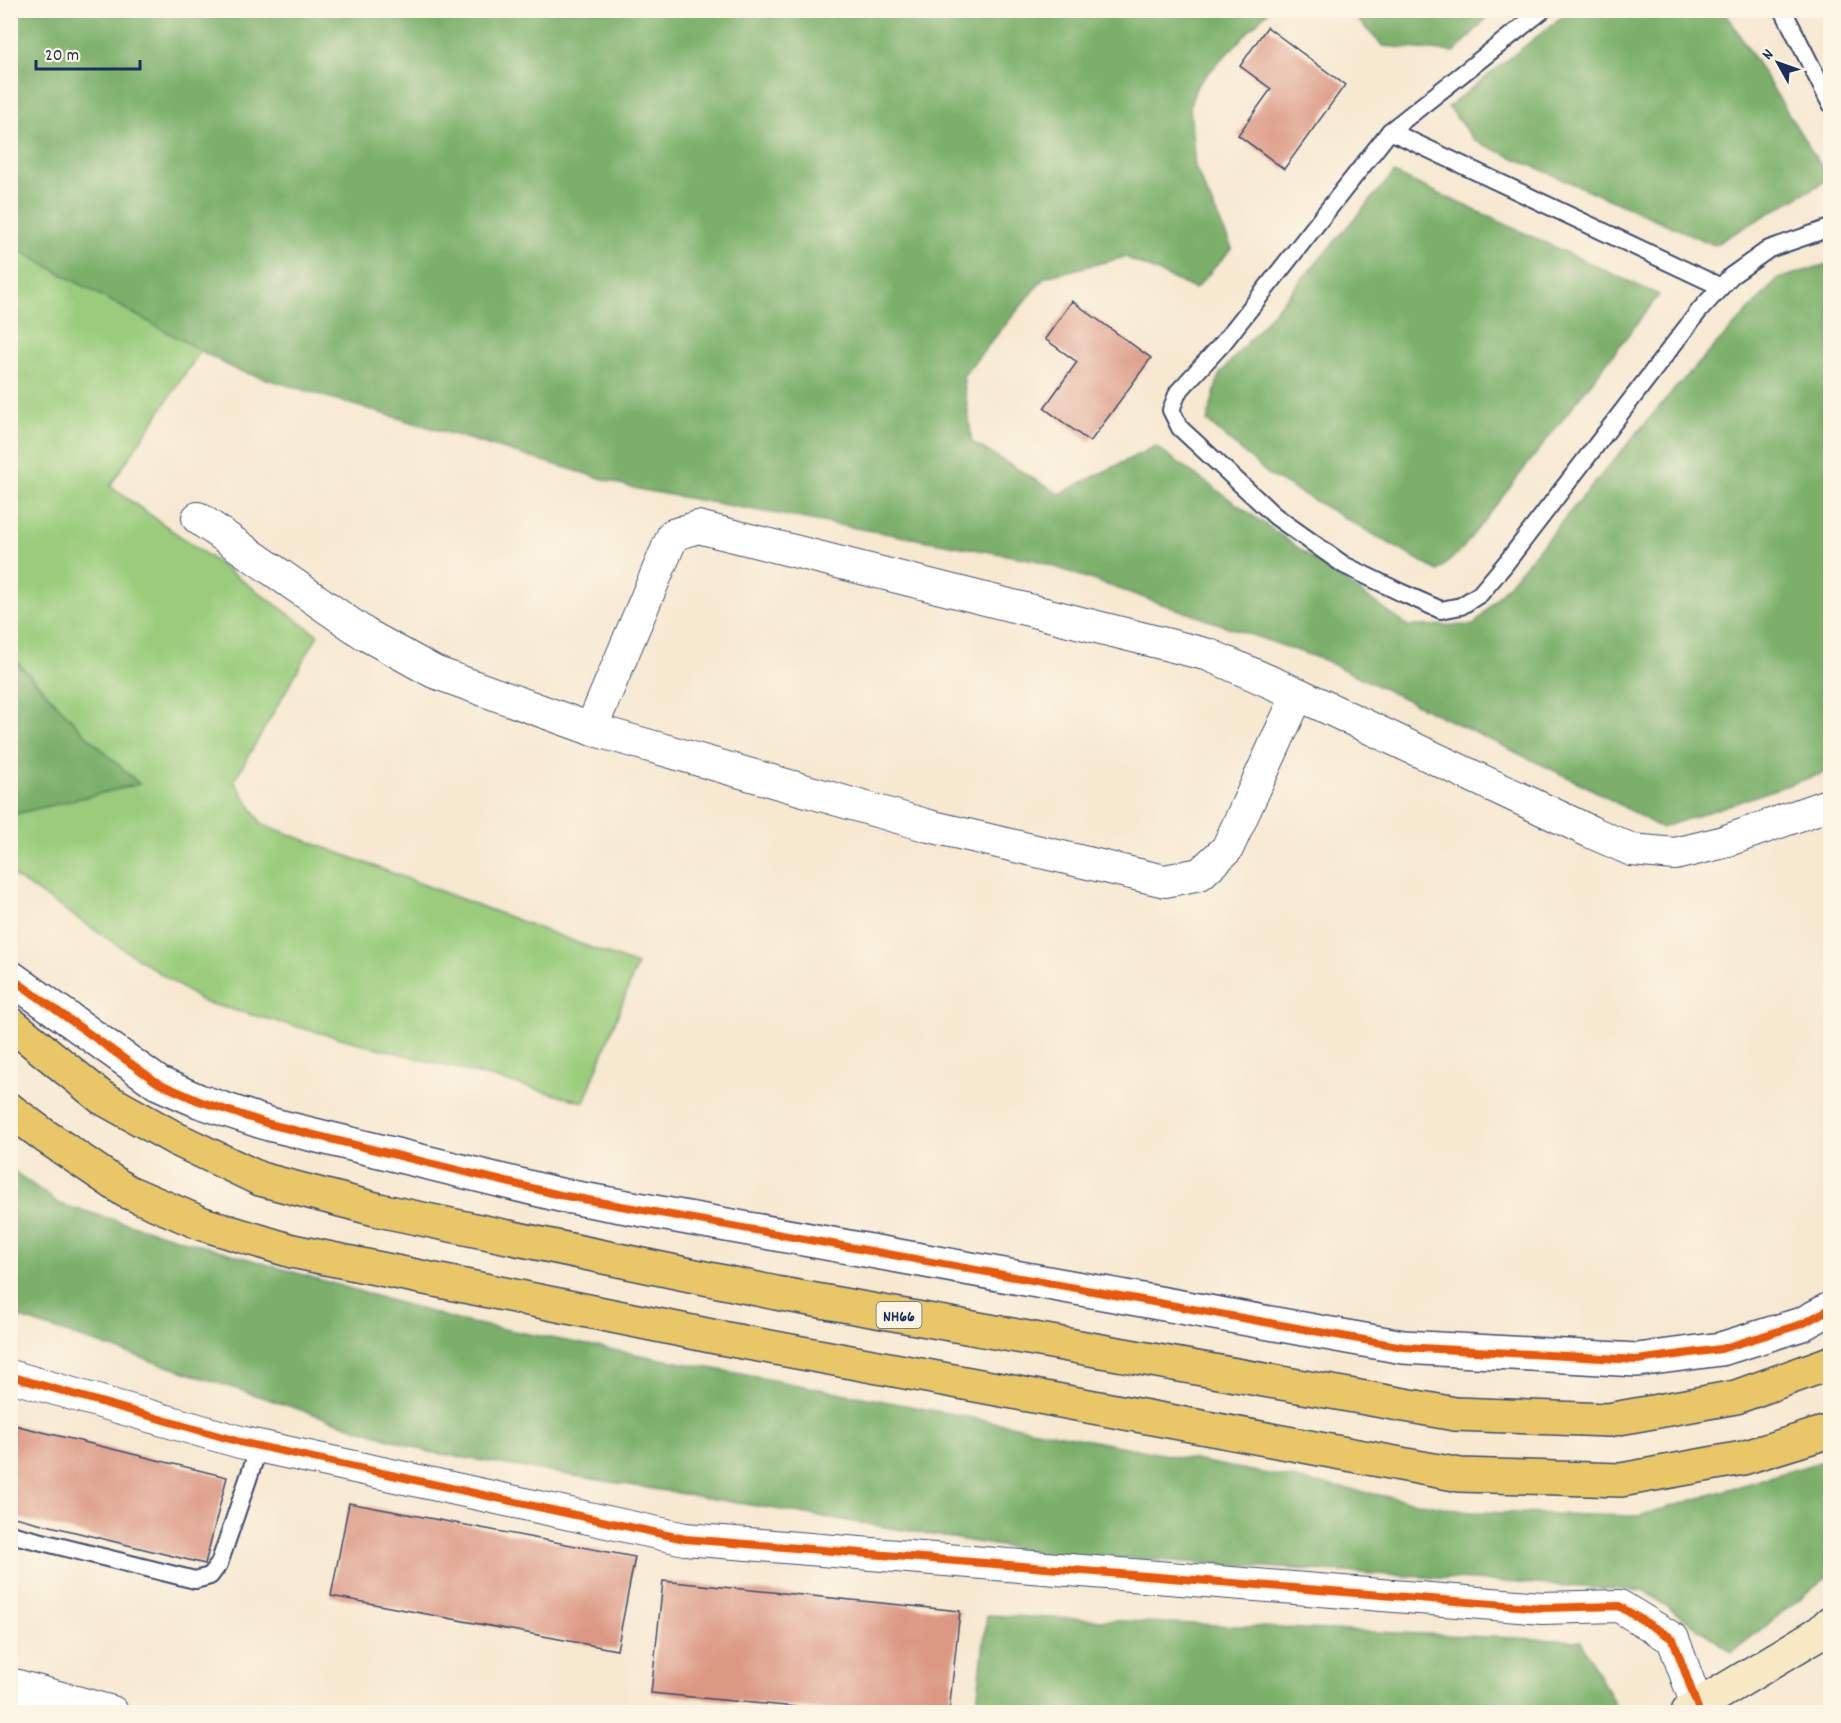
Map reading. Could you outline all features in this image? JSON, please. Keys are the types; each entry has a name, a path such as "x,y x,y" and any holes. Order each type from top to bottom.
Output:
{"highway":[{"name":"NH66","path":"10,1023 101,1097 176,1139 260,1179 379,1210 776,1293 1455,1414 1608,1420 1736,1397 1830,1362"},
{"path":"10,1110 45,1137 126,1191 203,1224 292,1251 727,1339 1460,1475 1621,1480 1743,1458 1830,1431"}],"main road":[{"path":"1693,1710 1821,1632 1830,1623"}],"street":[{"path":"198,518 365,634 434,672 591,729 929,826 1164,881 1200,874 1227,849 1298,694"},
{"path":"591,729 673,535 698,527 1209,655 1298,694 1632,850 1675,854 1720,843 1830,804"},
{"path":"10,977 158,1083 199,1101 268,1124 560,1195 1403,1347 1637,1360 1721,1349 1802,1324 1830,1309"},
{"path":"10,1376 259,1447 685,1539 1542,1608 1618,1606 1673,1639 1693,1710"},
{"path":"10,1684 112,1713"}],"lane":[{"path":"1543,10 1390,131 1223,343 1178,392 1171,410 1180,428 1275,516 1344,565 1441,610 1461,606 1480,594 1513,554 1699,311 1731,276 1768,249 1830,228"},
{"path":"1783,10 1830,103"},
{"path":"1390,131 1721,287"},
{"path":"10,1534 195,1580 210,1576 219,1564 259,1447"}],"green space":[{"path":"1718,10 1726,13 1829,179 1714,245 1475,141 1448,107 1569,11"},
{"path":"10,11 1268,11 1197,85 1190,105 1195,167 1232,248 1195,289 1125,257 1045,277 963,376 972,442 1059,494 1155,446 1408,626 1474,625 1670,394 1778,279 1830,263 1830,771 1661,828 1588,787 1324,660 1035,560 637,489 236,370 11,246"},
{"path":"1349,11 1493,11 1455,52 1383,46"},
{"path":"1394,173 1659,295 1462,549 1438,571 1269,475 1207,421 1219,375"},
{"path":"11,246 201,350 110,486 318,635 234,781 262,824 637,965 584,1102 203,1002 11,874 11,815 139,784 85,734 11,655"},
{"path":"10,655 85,734 139,784 11,815"},
{"path":"11,1169 60,1204 461,1321 1469,1512 1639,1516 1830,1459 1830,1575 1732,1652 1645,1591 1043,1553 429,1452 11,1315"},
{"path":"987,1615 1581,1641 1618,1711 976,1712"}],"building":[{"path":"1267,27 1345,85 1284,169 1238,135 1271,89 1240,66"},
{"path":"1072,301 1151,358 1090,442 1044,408 1077,362 1045,339"},
{"path":"10,1424 227,1477 205,1564 10,1516"},
{"path":"349,1503 635,1557 617,1650 331,1596"},
{"path":"663,1581 960,1611 949,1712 847,1712 651,1693"}],"cycle path":[{"path":"10,977 158,1083 199,1101 269,1124 560,1195 1403,1347 1637,1360 1721,1349 1802,1324 1830,1309"},
{"path":"10,1376 240,1442 685,1539 1542,1608 1619,1606 1673,1639 1698,1708"}]}
